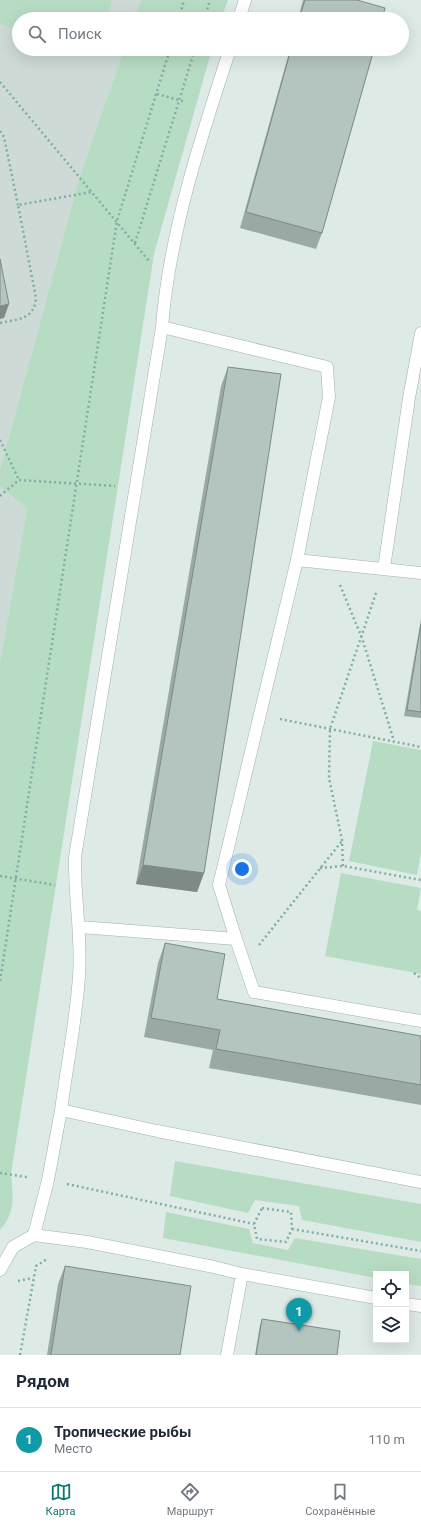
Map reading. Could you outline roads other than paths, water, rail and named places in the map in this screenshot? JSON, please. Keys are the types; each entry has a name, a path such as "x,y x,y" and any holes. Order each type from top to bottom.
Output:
{"lane":[{"path":"242,12 246,0"},
{"path":"34,1235 48,1180 61,1110 79,976 80,927 74,888 74,857 162,327 166,282 199,142 228,56"},
{"path":"162,327 327,367 329,398 297,560 218,885 254,992 421,1021"},
{"path":"384,568 409,398 421,333"},
{"path":"297,560 421,573"},
{"path":"80,927 236,939"},
{"path":"61,1110 158,1131 421,1182"},
{"path":"0,1270 13,1247 34,1235 94,1243 214,1266 242,1274 373,1297"},
{"path":"227,1355 242,1274"},
{"path":"409,1304 421,1306"}],"place":[{"name":"Тропические рыбы","path":"299,1331"}]}
